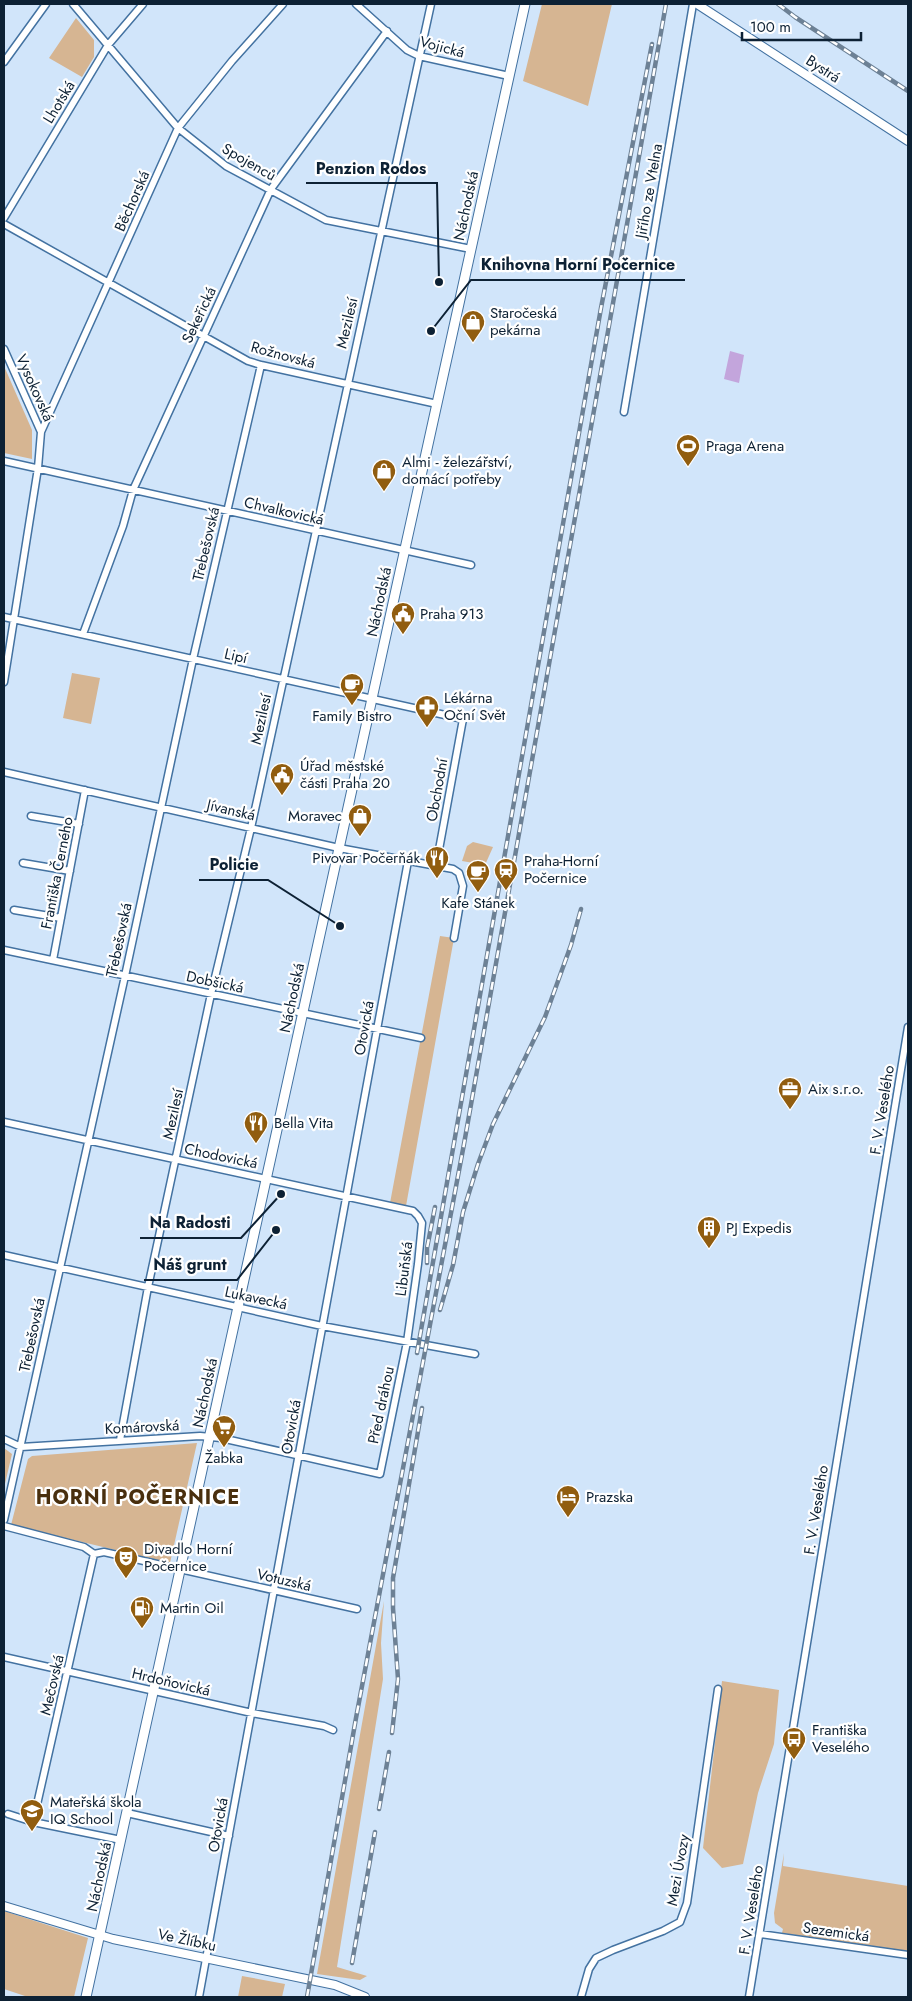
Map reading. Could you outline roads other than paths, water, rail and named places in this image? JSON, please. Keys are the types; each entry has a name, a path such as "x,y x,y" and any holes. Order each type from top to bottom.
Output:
{"main road":[{"name":"Náchodská","path":"86,1997 525,4"}],"street":[{"path":"4,62 46,4"},
{"name":"Spojenců","path":"73,4 178,128 226,166 326,220 471,249"},
{"name":"Lhotská","path":"4,218 108,45 143,4"},
{"name":"Běchorská","path":"40,432 178,128 232,61 283,4"},
{"name":"Vojická","path":"356,4 407,50 419,56 509,76"},
{"name":"Mezilesí","path":"120,1440 148,1287 211,994 251,828 431,4"},
{"name":"Jiřího ze Vtelna","path":"624,412 693,4"},
{"name":"Bystrá","path":"697,4 908,141"},
{"name":"Sekeřická","path":"83,634 123,526 134,490 271,189 387,31"},
{"name":"Rožnovská","path":"4,224 248,361 437,404"},
{"name":"Vysokovská","path":"4,349 40,432 38,468"},
{"name":"Třebešovská","path":"4,1520 125,976 160,807 261,365"},
{"name":"Chvalkovická","path":"4,461 471,566"},
{"path":"4,682 38,468"},
{"name":"Lipí","path":"4,617 463,719"},
{"name":"Obchodní","path":"436,866 463,719"},
{"name":"Jívanská","path":"4,772 339,848 454,870 459,874 463,886 454,938"},
{"name":"Františka Černého","path":"53,960 85,790"},
{"path":"31,816 79,824"},
{"name":"Otovická","path":"199,1997 408,860"},
{"path":"23,863 70,871"},
{"path":"14,910 61,918"},
{"name":"Dobšická","path":"4,950 421,1038"},
{"name":"F. V. Veselého","path":"749,1997 908,1027"},
{"name":"Chodovická","path":"4,1122 346,1198 404,1209"},
{"name":"Libuňská","path":"404,1209 413,1211 422,1223 407,1342"},
{"name":"Lukavecká","path":"4,1256 322,1326 475,1354"},
{"name":"Před dráhou","path":"380,1474 407,1342"},
{"name":"Komárovská","path":"21,1447 200,1436 299,1455 380,1474"},
{"path":"4,1439 21,1447"},
{"name":"Votuzská","path":"4,1526 84,1547 94,1554 104,1552 357,1609"},
{"name":"Mečovská","path":"33,1822 94,1554"},
{"name":"Hrdoňovická","path":"4,1657 252,1713 324,1726 333,1730"},
{"name":"Mezi Úvozy","path":"581,1997 589,1969 596,1958 664,1931 680,1922 687,1903 718,1689"},
{"path":"127,1813 229,1836"},
{"path":"8,1814 33,1822 121,1840"},
{"name":"Ve Žlíbku","path":"4,1906 100,1935 206,1959 335,1984 365,1997"},
{"name":"Sezemická","path":"760,1934 908,1955"}],"railway":[{"path":"307,1997 356,1718 464,1144 666,4"},
{"path":"778,4 908,91"},
{"path":"417,1353 601,308 652,44"},
{"path":"440,1310 453,1265 463,1212 478,1164 493,1124 545,1017 571,945 581,909"},
{"path":"427,1263 427,1248 435,1207"},
{"path":"392,1733 398,1679 393,1578 422,1408"},
{"path":"379,1809 389,1752"},
{"path":"352,1963 375,1832"}],"place":[{"name":"Penzion Rodos","path":"439,282"},
{"name":"Knihovna Horní Počernice","path":"431,331"},
{"name":"Staročeská pekárna","path":"473,343"},
{"name":"Praga Arena","path":"688,467"},
{"name":"Almi - železářství, domácí potřeby","path":"384,492"},
{"name":"Praha 913","path":"403,635"},
{"name":"Family Bistro","path":"352,706"},
{"name":"Lékárna Oční Svět","path":"427,728"},
{"name":"Úřad městské části Praha 20","path":"282,796"},
{"name":"Moravec","path":"360,837"},
{"name":"Pivovar Počerňák","path":"437,879"},
{"name":"Praha-Horní Počernice","path":"506,891"},
{"name":"Kafe Stánek","path":"478,893"},
{"name":"Policie","path":"340,926"},
{"name":"Aix s.r.o.","path":"790,1110"},
{"name":"Bella Vita","path":"256,1144"},
{"name":"Na Radosti","path":"281,1194"},
{"name":"Náš grunt","path":"276,1230"},
{"name":"PJ Expedis","path":"709,1249"},
{"name":"Žabka","path":"224,1448"},
{"name":"Prazska","path":"568,1518"},
{"name":"Divadlo Horní Počernice","path":"126,1579"},
{"name":"Martin Oil","path":"142,1629"},
{"name":"Františka Veselého","path":"794,1760"},
{"name":"Mateřská škola IQ School","path":"32,1832"}],"district":[{"name":"HORNÍ POČERNICE","path":"138,1497"}]}
